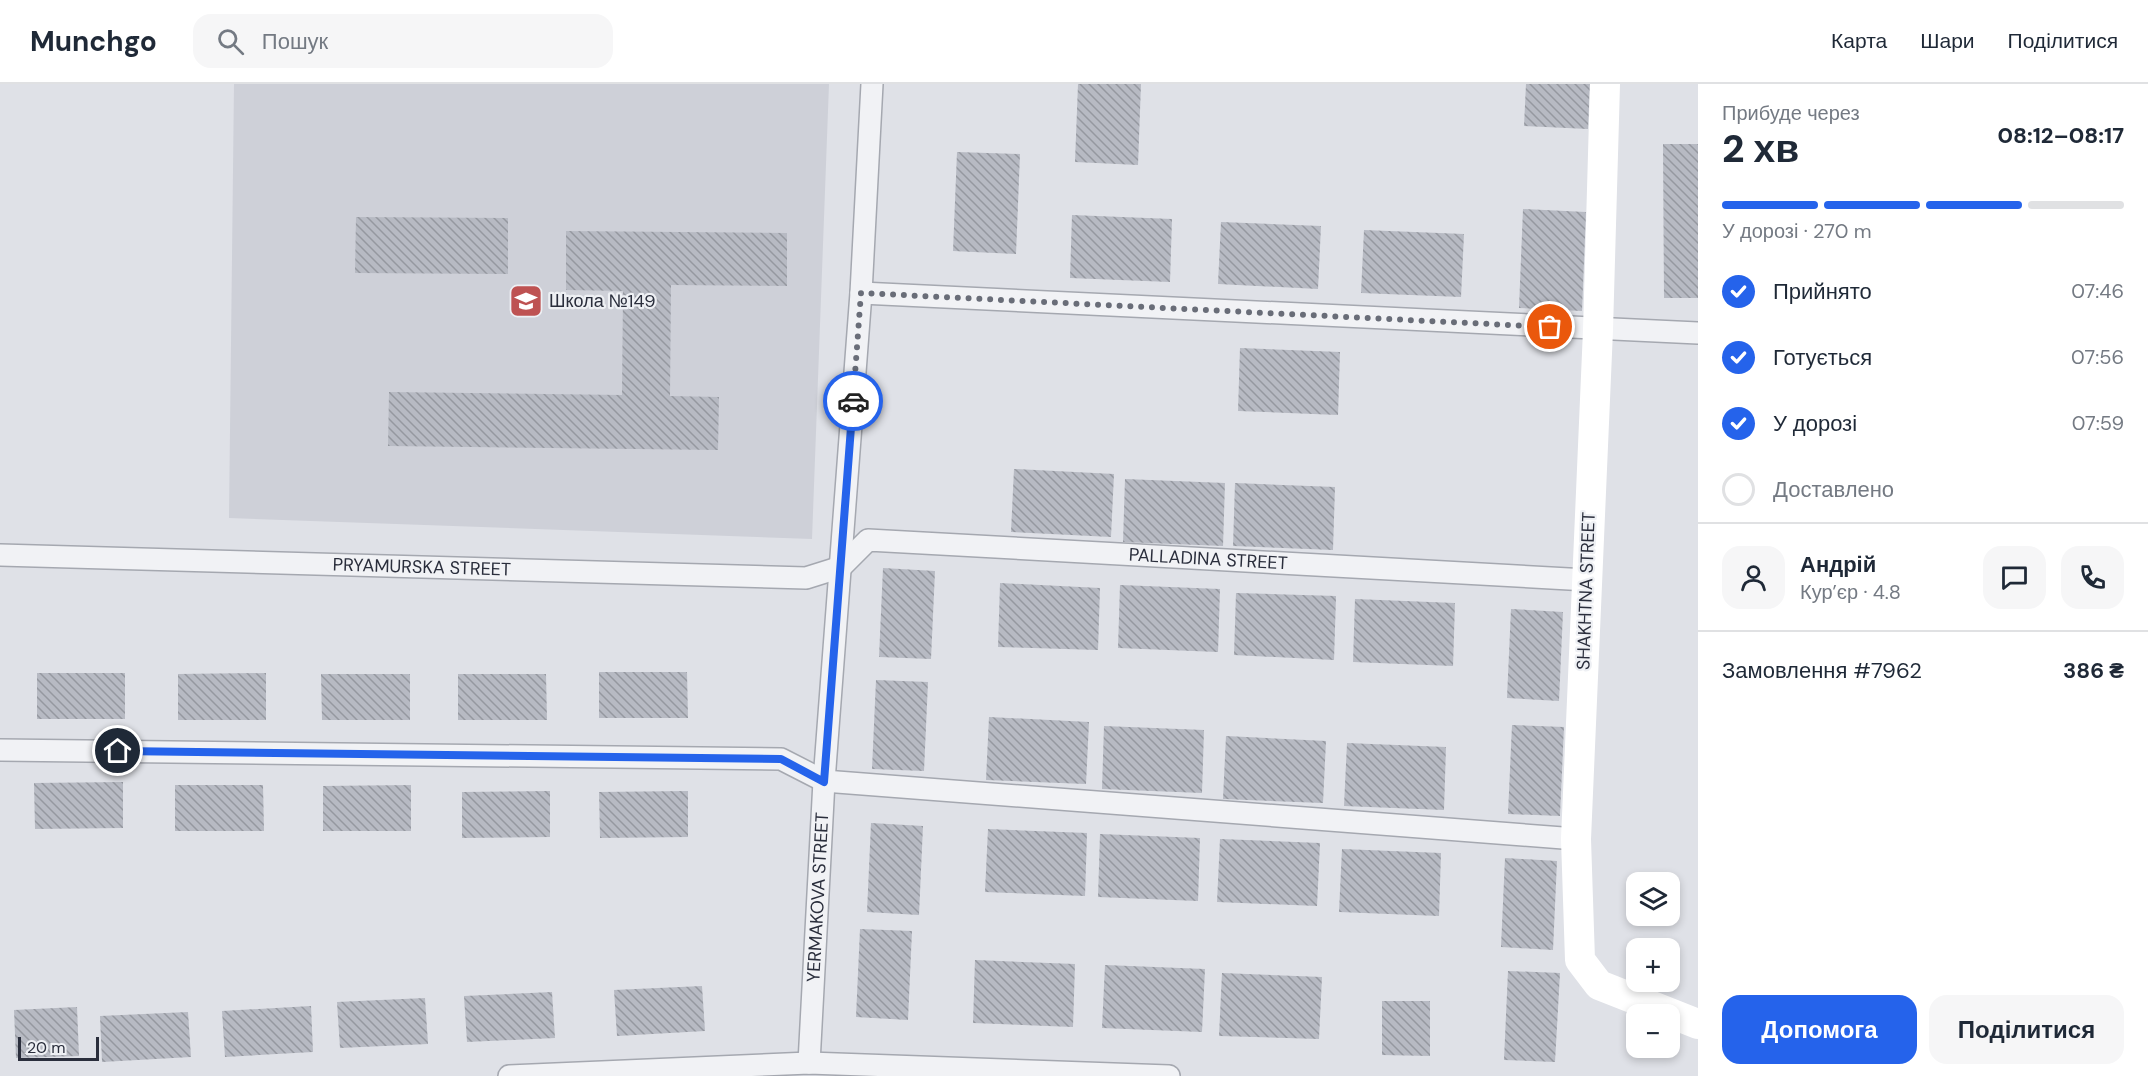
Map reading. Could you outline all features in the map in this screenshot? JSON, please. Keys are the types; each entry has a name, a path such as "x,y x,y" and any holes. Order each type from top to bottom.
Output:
{"main road":[{"name":"SHAKHTNA STREET","path":"1605,84 1598,330 1576,838 1580,960 1599,985 1698,1024"}],"street":[{"name":"YERMAKOVA STREET","path":"809,1063 824,782 861,293 872,84"},
{"path":"861,293 1698,333"},
{"name":"PALLADINA STREET","path":"841,567 868,540 1587,580"},
{"name":"PRYAMURSKA STREET","path":"0,555 806,578 841,567"},
{"path":"0,750 781,759 824,782 1576,838"},
{"path":"509,1076 809,1063 1169,1076"}],"shaded area":[{"name":"Школа №149","path":"234,84 829,84 812,539 229,518"}],"building":[{"path":"1078,84 1141,84 1138,165 1075,162"},
{"path":"1526,84 1590,84 1588,129 1524,126"},
{"path":"1663,144 1698,144 1698,298 1664,298"},
{"path":"957,152 1020,154 1016,254 953,251"},
{"path":"1523,209 1586,212 1582,311 1519,308"},
{"path":"1072,215 1172,219 1170,282 1070,278"},
{"path":"356,217 508,218 508,274 355,273"},
{"path":"1221,222 1321,226 1318,289 1218,284"},
{"path":"1364,230 1464,234 1461,297 1361,293"},
{"path":"566,231 787,233 787,286 671,285 670,396 719,397 718,450 388,446 389,392 622,395 623,291 566,290"},
{"path":"1240,348 1340,352 1338,415 1238,411"},
{"path":"1014,469 1114,474 1111,537 1011,532"},
{"path":"1125,479 1225,483 1223,546 1123,542"},
{"path":"1235,483 1335,487 1333,550 1233,546"},
{"path":"883,568 935,571 931,659 879,657"},
{"path":"1000,583 1100,588 1098,650 998,647"},
{"path":"1120,585 1220,589 1218,652 1118,648"},
{"path":"1236,593 1336,596 1334,660 1234,655"},
{"path":"1355,599 1455,603 1453,666 1353,662"},
{"path":"1511,609 1563,612 1559,701 1507,698"},
{"path":"599,672 687,672 688,718 599,718"},
{"path":"37,673 125,673 125,719 37,719"},
{"path":"266,673 266,720 178,720 178,674"},
{"path":"321,674 410,674 410,720 322,720"},
{"path":"458,674 546,674 547,720 458,720"},
{"path":"876,680 928,682 924,771 872,769"},
{"path":"989,717 1089,722 1086,784 986,780"},
{"path":"1512,725 1564,727 1560,816 1508,814"},
{"path":"1104,726 1204,730 1202,793 1102,789"},
{"path":"1226,736 1326,741 1323,803 1223,799"},
{"path":"1347,743 1446,747 1444,810 1344,806"},
{"path":"123,782 123,828 35,829 34,783"},
{"path":"175,785 263,785 264,831 175,831"},
{"path":"411,785 411,831 323,831 323,786"},
{"path":"550,791 550,837 462,838 462,792"},
{"path":"688,791 688,837 600,838 599,792"},
{"path":"871,823 923,826 919,915 867,912"},
{"path":"988,829 1087,833 1085,896 985,892"},
{"path":"1100,834 1200,838 1198,901 1098,897"},
{"path":"1220,839 1320,843 1317,906 1217,902"},
{"path":"1342,849 1441,853 1439,916 1339,912"},
{"path":"1505,858 1557,861 1553,950 1501,947"},
{"path":"860,929 912,931 908,1020 856,1017"},
{"path":"975,960 1075,964 1073,1027 973,1023"},
{"path":"1105,965 1205,969 1202,1032 1102,1028"},
{"path":"1508,971 1560,973 1555,1062 1504,1060"},
{"path":"1222,973 1322,977 1319,1039 1219,1036"},
{"path":"702,986 705,1031 617,1036 614,990"},
{"path":"552,992 555,1038 467,1042 464,996"},
{"path":"425,998 428,1044 340,1048 337,1002"},
{"path":"1382,1001 1430,1001 1430,1056 1382,1055"},
{"path":"311,1006 313,1052 225,1057 222,1011"},
{"path":"77,1007 79,1056 16,1058 14,1010"},
{"path":"188,1012 191,1057 102,1062 100,1016"}],"way so far":[{"path":"853,401 861,293 1550,327"}],"place":[{"name":"Школа №149","path":"526,301"}],"route":[{"path":"118,751 781,759 824,782 853,401"}]}
